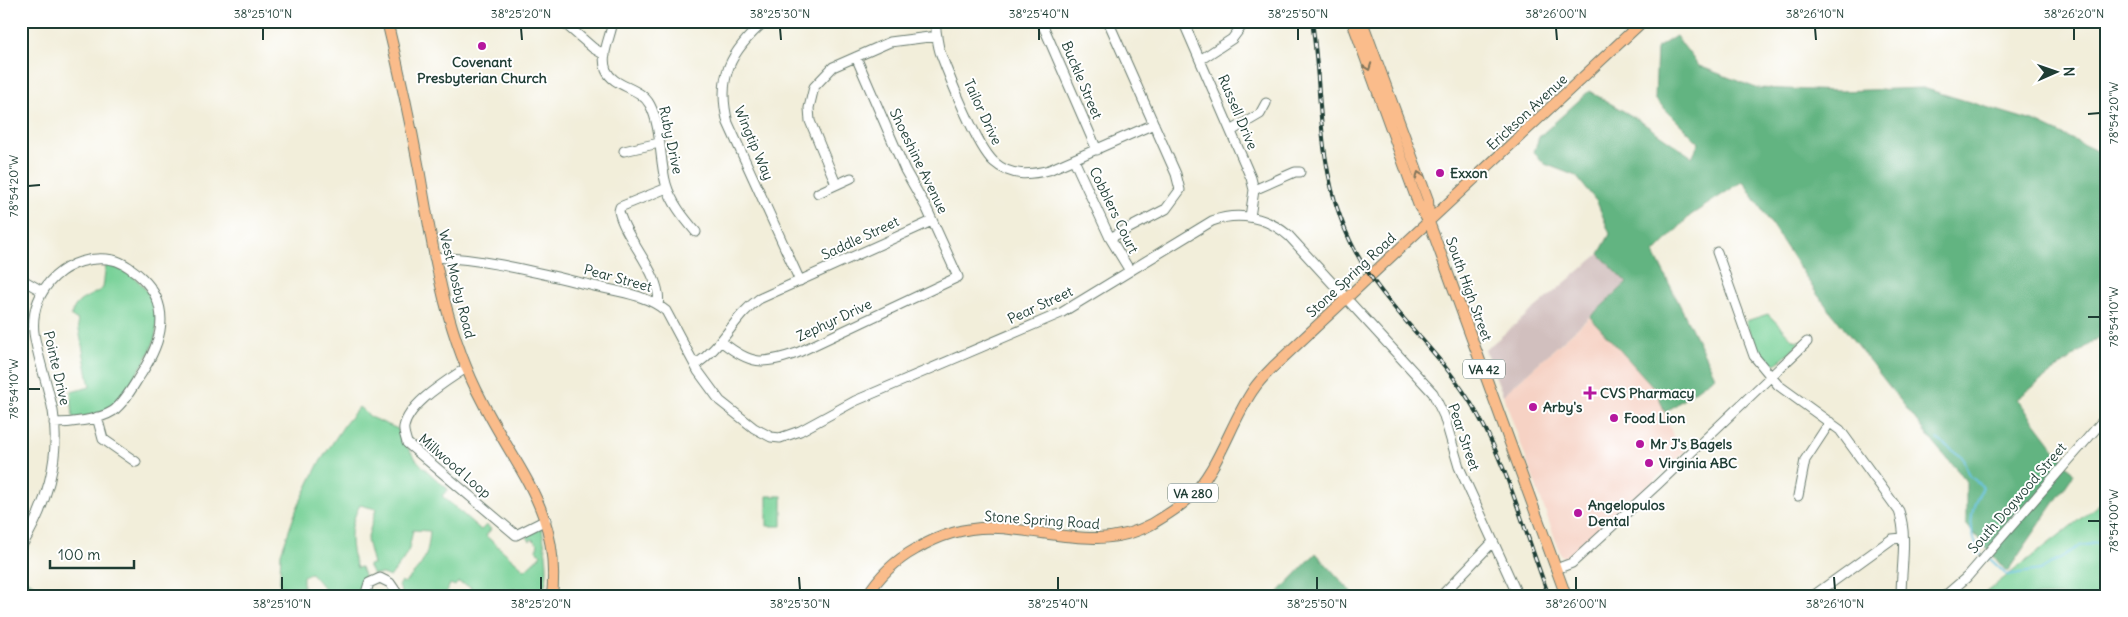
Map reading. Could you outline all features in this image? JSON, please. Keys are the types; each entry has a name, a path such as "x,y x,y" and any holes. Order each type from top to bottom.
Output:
{"main road":[{"name":"West Mosby Road","path":"387,21 418,165 434,257 453,331 466,368 490,416 533,489 546,520 552,553 552,596"},
{"name":"South High Street","path":"1352,21 1420,206 1429,222 1566,596"},
{"name":"VA 42","path":"1362,21 1428,200 1429,222"},
{"name":"Erickson Avenue","path":"1429,222 1643,21"},
{"name":"Stone Spring Road","path":"867,596 874,585 893,564 928,542 948,534 967,530 999,528 1071,538 1102,538 1134,531 1150,525 1170,513 1190,498 1211,470 1254,389 1272,367 1429,222"}],"street":[{"path":"562,21 593,48 605,55"},
{"name":"Ruby Drive","path":"613,21 605,55 606,68 610,77 637,91 647,99 654,113 668,188 624,205 620,207 619,211 652,276 658,292 658,305"},
{"name":"Wingtip Way","path":"765,21 748,35 730,62 725,76 723,105 728,123 800,281"},
{"name":"Tailor Drive","path":"935,21 940,51 977,136 985,152 995,163 1010,172 1031,175 1074,160 1154,124"},
{"path":"1108,21 1176,174 1180,190 1166,209 1110,238"},
{"name":"Russell Drive","path":"1183,21 1251,178 1254,190 1250,217"},
{"name":"Buckle Street","path":"1042,22 1096,150"},
{"path":"1200,60 1232,39 1241,27"},
{"path":"836,184 810,120 810,97 814,87 822,76 833,67 890,42 937,36"},
{"name":"Shoeshine Avenue","path":"856,57 905,170 932,221 958,277"},
{"path":"1231,131 1260,114 1266,103"},
{"path":"624,151 659,143"},
{"name":"Cobblers Court","path":"1074,160 1110,238 1130,272"},
{"path":"1254,190 1295,172 1300,172"},
{"path":"818,192 850,178"},
{"path":"668,188 674,202 696,232"},
{"name":"Pear Street","path":"434,257 468,259 510,265 641,298 658,305 666,311 709,389 720,401 754,428 772,437 780,438 800,431 855,401 1060,313 1212,221 1229,217 1250,217 1268,222 1279,228 1428,386 1444,416 1459,467 1492,543 1518,596"},
{"name":"Saddle Street","path":"695,365 708,356 722,342 749,306 759,299 932,221"},
{"path":"1718,252 1751,350 1770,377 1787,392 1830,422 1847,438 1899,511 1902,525 1901,596"},
{"name":"Pointe Drive","path":"21,547 37,518 47,490 53,460 54,423 33,327 36,305 42,291 57,274 74,264 86,260 114,260 136,272 148,284 156,298 162,328 147,365 124,399 113,411 97,417 67,423 54,423"},
{"name":"Zephyr Drive","path":"722,342 737,354 755,361 776,361 797,353 958,277"},
{"path":"21,279 42,291"},
{"path":"1556,569 1572,563 1807,342"},
{"name":"Millwood Loop","path":"466,368 434,389 410,414 403,428 407,443 516,535 546,520"},
{"name":"South Dogwood Street","path":"1945,596 1967,577 2107,416"},
{"path":"97,417 103,439 136,462"},
{"path":"1798,496 1805,460 1830,422"},
{"path":"1813,596 1892,539 1902,538"},
{"path":"1441,596 1492,543"},
{"path":"365,596 369,583 380,578 392,585 399,596"}],"shaded area":[{"path":"1599,254 1627,283 1503,395 1485,350"},
{"path":"1590,317 1657,391 1673,436 1685,452 1569,557 1565,558 1561,555 1503,395"}],"green space":[{"path":"1676,36 1699,66 1756,88 1840,91 1923,88 2036,122 2107,156 2107,331 2017,399 2074,474 2007,572 1966,524 1966,480 1937,447 1817,294 1743,181 1691,215 1654,253 1715,376 1665,413 1657,391 1590,317 1627,283 1599,254 1610,234 1597,202 1576,176 1545,164 1534,152 1539,137 1589,91 1637,119 1692,157 1699,143 1655,99 1657,48"},
{"path":"106,264 130,274 147,291 156,313 155,338 144,362 128,389 118,401 110,408 101,412 73,418 71,392 90,387 77,319 71,317 75,306 79,302 103,288"},
{"path":"1768,314 1793,340 1801,341 1785,357 1774,364 1769,364 1759,355 1746,321"},
{"path":"359,407 372,418 398,429 413,455 432,476 448,489 442,496 481,530 486,525 491,529 486,536 525,570 541,555 536,550 538,545 532,539 530,541 526,536 537,527 542,529 547,571 541,594 514,589 500,593 498,596 467,596 471,587 458,582 455,586 450,584 445,596 403,596 399,586 402,581 404,583 420,566 428,548 430,531 413,530 409,549 390,577 382,574 373,574 368,565 373,564 367,540 376,509 360,505 353,521 351,544 357,568 361,567 365,578 361,589 347,595 330,595 311,573 303,576 303,587 306,596 279,596 281,553 297,508 318,465 345,424"},
{"path":"767,496 782,496 782,526 767,526"},
{"path":"2107,498 2107,596 1981,596"},
{"path":"1316,553 1355,596 1275,596"},
{"path":"21,576 43,591 40,596 21,596"}],"waterway":[{"path":"1937,439 1962,457 1970,476 1983,487 1975,504 1971,520 1973,537 1981,554"},
{"path":"1989,558 2007,575 2040,570 2080,546 2107,541"}],"railway":[{"path":"1312,21 1324,146 1333,195 1341,219 1367,271 1400,314 1453,376 1482,422 1514,495 1549,596"}],"place":[{"name":"Covenant Presbyterian Church","path":"482,46"},
{"name":"Exxon","path":"1440,173"},
{"name":"CVS Pharmacy","path":"1590,393"},
{"name":"Arby's","path":"1533,407"},
{"name":"Food Lion","path":"1614,418"},
{"name":"Mr J's Bagels","path":"1640,444"},
{"name":"Virginia ABC","path":"1649,463"},
{"name":"Angelopulos Dental","path":"1578,513"}]}
